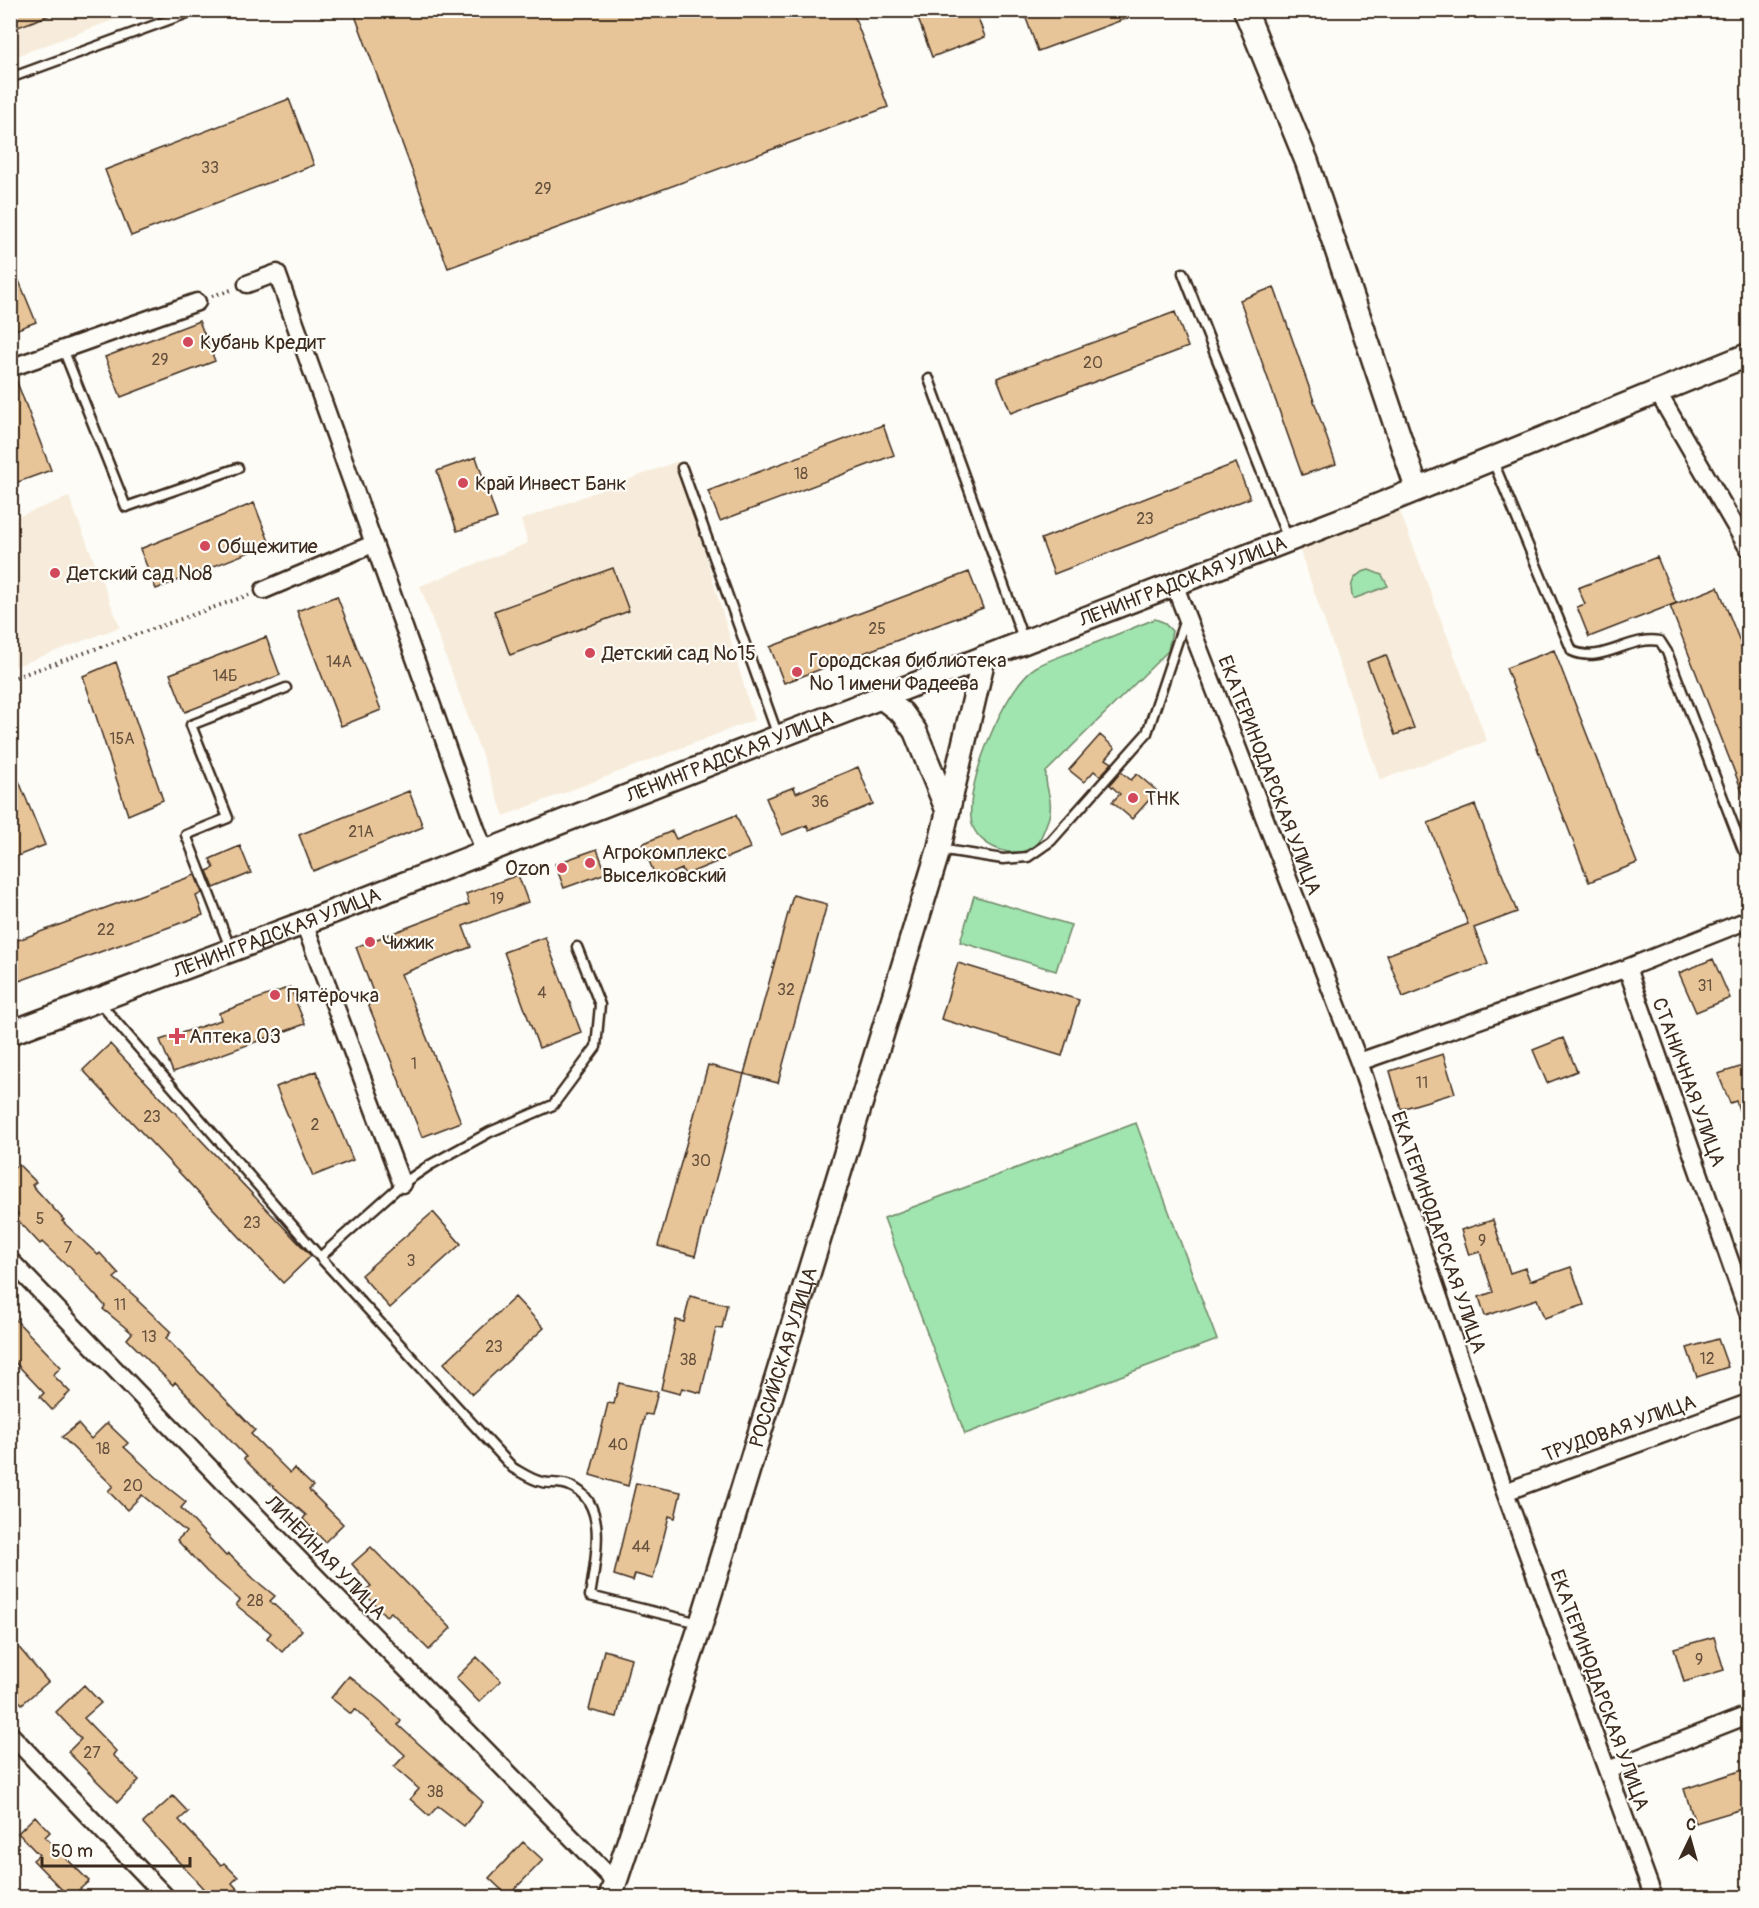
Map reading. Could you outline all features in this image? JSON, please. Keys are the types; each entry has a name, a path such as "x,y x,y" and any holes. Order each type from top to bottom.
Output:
{"street":[{"path":"1245,10 1307,162 1417,489"},
{"path":"247,284 277,273 484,851"},
{"path":"10,368 197,302"},
{"name":"ЛЕНИНГРАДСКАЯ УЛИЦА","path":"10,1033 304,923 484,851 1364,511 1749,355"},
{"path":"1657,391 1749,548"},
{"path":"264,590 373,544"},
{"name":"ЕКАТЕРИНОДАРСКАЯ УЛИЦА","path":"1174,584 1359,1062 1505,1492 1654,1898"},
{"name":"РОССИЙСКАЯ УЛИЦА","path":"612,1890 701,1624 939,849 984,657"},
{"path":"881,697 902,713 915,731 948,812"},
{"path":"1359,1062 1627,968 1749,920"},
{"path":"304,923 402,1184"},
{"name":"СТАНИЧНАЯ УЛИЦА","path":"1627,968 1749,1312"},
{"name":"ЛИНЕЙНАЯ УЛИЦА","path":"10,1260 612,1890"},
{"name":"ТРУДОВАЯ УЛИЦА","path":"1505,1492 1749,1403"},
{"path":"1608,1770 1749,1715"},
{"path":"10,1734 167,1898"}],"lane":[{"path":"10,78 196,10"},
{"path":"1183,273 1288,539"},
{"path":"63,349 126,507 238,468"},
{"path":"929,379 1024,642"},
{"path":"1492,458 1572,651 1582,656 1595,656 1640,641 1650,639 1660,641 1667,652 1743,850"},
{"path":"682,468 778,737"},
{"path":"939,849 1003,859 1028,857 1051,842 1147,732 1186,615"},
{"path":"231,950 186,835 228,818 191,725 286,688"},
{"path":"320,1257 402,1184 430,1165 490,1132 554,1105 596,1047 600,1005 577,947"},
{"path":"98,1000 320,1257 513,1468 539,1482 566,1484 581,1491 590,1500 598,1543 590,1596 701,1624"}],"path":[{"path":"197,302 247,284"},
{"path":"10,679 264,590"}],"shaded area":[{"path":"11,11 138,11 11,58"},
{"name":"Детский сад №15","path":"678,461 754,720 504,816 420,586 528,543 521,520"},
{"name":"Детский сад №8","path":"69,497 120,627 11,668 11,519"},
{"path":"1395,498 1487,741 1380,780 1295,537"}],"green space":[{"path":"1369,570 1382,575 1388,586 1353,599 1351,589 1354,580 1359,574"},
{"path":"1155,619 1163,622 1172,631 1168,651 1046,772 1050,811 1038,842 1022,852 1012,852 1002,851 985,842 973,827 971,811 973,790 988,741 1011,695 1024,678 1045,662"},
{"path":"974,896 1071,925 1056,971 960,942"},
{"path":"1136,1123 1217,1340 965,1434 884,1218"}],"building":[{"path":"10,10 58,10 58,12 10,30"},
{"path":"353,10 852,10 888,107 448,268"},
{"path":"915,10 975,10 985,37 932,57"},
{"path":"1023,10 1144,10 1144,12 1038,51"},
{"path":"289,99 314,165 131,236 105,170"},
{"path":"10,259 36,322 10,332"},
{"path":"1274,287 1336,464 1302,475 1240,300"},
{"path":"1175,312 1188,347 1011,413 997,378"},
{"path":"199,321 215,361 121,397 105,357"},
{"path":"15,377 51,470 10,485 10,378"},
{"path":"883,425 894,455 720,521 708,491"},
{"name":"Край Инвест Банк","path":"476,457 497,518 457,531 437,471"},
{"path":"1236,463 1250,498 1054,574 1041,539"},
{"name":"Общежитие","path":"254,503 270,544 156,589 140,549"},
{"path":"1657,557 1676,603 1589,637 1577,607 1585,604 1578,588"},
{"path":"613,568 629,611 510,655 494,611"},
{"path":"969,572 983,608 784,683 770,647"},
{"path":"1718,587 1749,664 1747,804 1670,606"},
{"path":"337,596 381,710 341,726 297,611"},
{"path":"266,637 280,675 185,712 170,674"},
{"path":"1554,650 1637,863 1589,882 1506,668"},
{"path":"1386,655 1414,728 1395,735 1367,662"},
{"path":"116,662 163,800 128,815 83,676"},
{"path":"1100,735 1115,748 1106,759 1112,763 1100,776 1094,771 1084,782 1069,770"},
{"path":"10,759 45,845 10,859"},
{"path":"858,767 873,804 809,830 807,825 782,835 766,798 794,787 796,793"},
{"name":"ТНК","path":"1121,772 1131,780 1137,774 1157,791 1132,819 1112,802 1120,794 1110,785"},
{"path":"409,791 423,827 313,871 299,835"},
{"path":"1475,805 1517,912 1474,928 1488,964 1403,997 1387,955 1468,924 1428,823"},
{"path":"736,815 750,848 685,875 682,869 657,880 642,844 672,831 676,839"},
{"path":"240,846 251,873 214,888 207,871 214,868 210,859"},
{"path":"597,849 606,873 564,888 555,864"},
{"path":"195,875 202,893 196,896 203,915 19,981 10,958 10,943"},
{"path":"518,875 528,902 463,926 471,947 401,974 461,1122 422,1137 368,1004 376,1000 356,947 469,904 466,894"},
{"path":"793,895 827,904 778,1083 744,1074"},
{"path":"545,937 581,1032 539,1048 504,952"},
{"path":"1713,959 1730,998 1696,1012 1679,973"},
{"path":"958,963 1079,1000 1062,1056 941,1019"},
{"path":"290,987 305,1024 173,1072 160,1040 221,1020 219,1013"},
{"path":"1563,1038 1577,1071 1547,1083 1533,1050"},
{"path":"110,1044 311,1256 283,1283 83,1070"},
{"path":"1443,1054 1455,1093 1401,1109 1390,1071"},
{"path":"1749,1064 1749,1131 1746,1131 1736,1101 1730,1103 1718,1074"},
{"path":"708,1065 744,1074 695,1256 658,1246"},
{"path":"316,1071 353,1160 313,1176 276,1087"},
{"path":"18,1164 36,1182 32,1185 64,1220 62,1221 98,1255 100,1253 119,1274 114,1278 171,1332 166,1338 255,1430 251,1434 290,1473 294,1468 313,1486 309,1490 343,1524 325,1542 303,1519 306,1515 260,1475 244,1459 246,1457 175,1382 173,1385 127,1339 132,1333 103,1309 105,1306 68,1265 42,1242 40,1244 15,1217 18,1214 10,1206 10,1172"},
{"path":"433,1212 461,1244 390,1308 361,1275"},
{"path":"1493,1220 1510,1273 1525,1268 1530,1281 1571,1267 1584,1305 1544,1318 1537,1299 1485,1316 1479,1297 1493,1292 1480,1252 1469,1255 1461,1230"},
{"path":"690,1296 727,1305 722,1329 716,1328 701,1393 682,1388 680,1394 661,1389 676,1320 684,1322"},
{"path":"515,1297 544,1328 472,1394 444,1363"},
{"path":"10,1314 61,1367 53,1375 70,1392 52,1410 40,1397 44,1393 10,1357"},
{"path":"1718,1339 1728,1367 1697,1377 1687,1348"},
{"path":"619,1383 658,1392 652,1415 645,1414 628,1486 590,1475 608,1403 614,1404"},
{"path":"107,1423 128,1443 124,1447 186,1502 181,1508 226,1556 228,1553 275,1596 270,1601 302,1630 282,1652 267,1638 271,1633 236,1605 240,1600 207,1572 177,1540 186,1532 142,1495 127,1510 108,1491 113,1486 62,1437 78,1424 91,1439"},
{"path":"636,1483 681,1492 675,1518 669,1516 653,1579 635,1574 633,1581 614,1575"},
{"path":"371,1547 451,1628 429,1650 391,1612 386,1616 364,1593 371,1586 352,1564"},
{"path":"10,1637 48,1682 22,1704 10,1691"},
{"path":"1714,1637 1724,1670 1684,1682 1674,1648"},
{"path":"604,1650 631,1658 617,1717 589,1710"},
{"path":"477,1657 501,1681 479,1702 456,1678"},
{"path":"349,1676 381,1702 401,1721 398,1725 483,1802 464,1826 438,1806 429,1816 410,1799 419,1789 394,1767 405,1755 355,1709 351,1714 331,1698"},
{"path":"84,1685 101,1703 84,1718 116,1751 113,1755 139,1780 118,1802 68,1752 81,1739 56,1712"},
{"path":"1749,1768 1749,1807 1695,1823 1684,1789"},
{"path":"173,1796 188,1812 179,1820 221,1865 224,1863 238,1877 232,1883 245,1898 212,1898 143,1823"},
{"path":"35,1816 50,1832 45,1837 89,1881 70,1898 33,1860 39,1855 18,1833"},
{"path":"523,1842 543,1860 508,1896 489,1878"}],"place":[{"name":"Кубань Кредит","path":"188,342"},
{"name":"Край Инвест Банк","path":"463,483"},
{"name":"Общежитие","path":"205,546"},
{"name":"Детский сад №8","path":"55,573"},
{"name":"Детский сад №15","path":"590,653"},
{"name":"Городская библиотека № 1 имени Фадеева","path":"797,672"},
{"name":"ТНК","path":"1133,798"},
{"name":"Агрокомплекс Выселковский","path":"590,863"},
{"name":"Ozon","path":"562,868"},
{"name":"Чижик","path":"370,942"},
{"name":"Пятёрочка","path":"275,995"},
{"name":"Аптека 03","path":"177,1036"}]}
